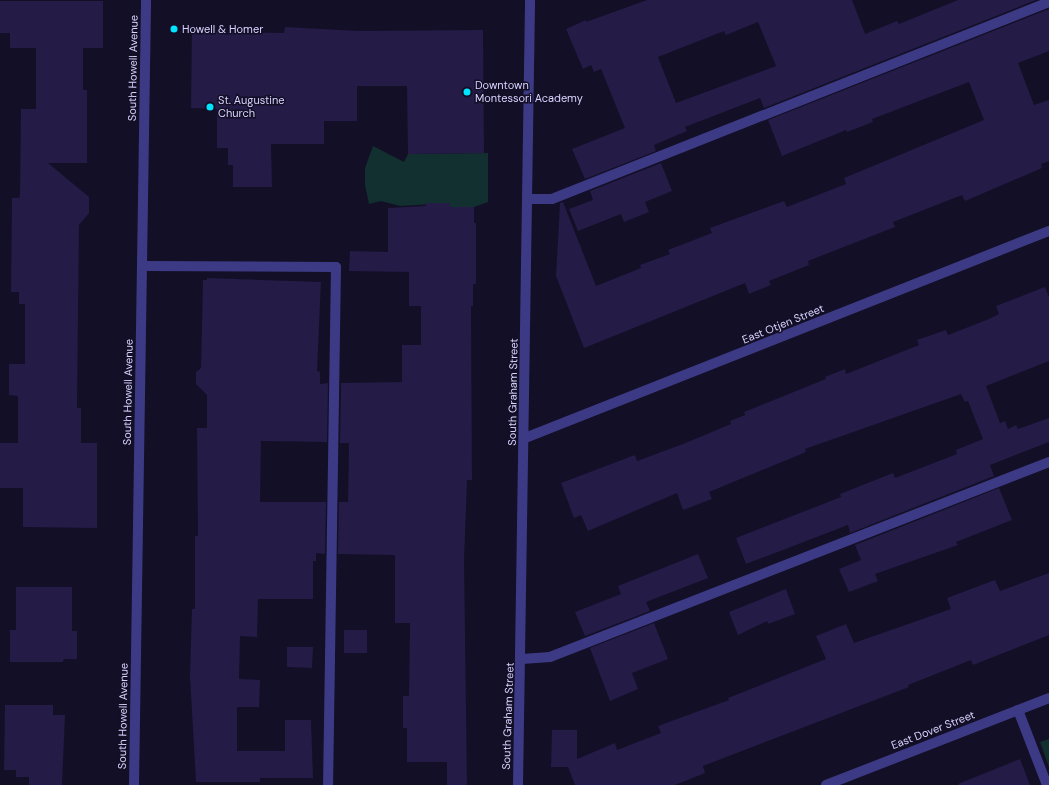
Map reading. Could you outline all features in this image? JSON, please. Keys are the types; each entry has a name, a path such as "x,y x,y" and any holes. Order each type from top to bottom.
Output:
{"street":[{"name":"South Howell Avenue","path":"134,785 146,0"},
{"name":"South Graham Street","path":"518,785 522,659 530,0"},
{"path":"528,199 552,199 1049,2"},
{"name":"East Otjen Street","path":"525,438 1049,231"},
{"path":"142,266 336,267 328,785"},
{"path":"522,659 550,657 1049,462"},
{"name":"East Dover Street","path":"826,785 1049,698"},
{"path":"1018,710 1047,785"}],"green space":[{"path":"373,146 404,162 408,154 488,153 488,202 474,207 450,207 450,203 400,206 381,201 369,204 365,185 365,168"},
{"path":"1049,739 1049,767 1040,742"}],"building":[{"path":"647,0 852,0 865,34 897,21 899,24 958,0 1036,0 764,108 760,98 685,127 687,131 654,145 656,151 585,179 572,149 625,128 601,69 594,72 591,65 583,69 566,29 586,20 586,22","holes":["758,22 776,66 676,103 658,57 724,31 726,35"]},
{"path":"0,1 103,1 103,48 83,48 83,90 87,90 87,163 48,163 89,197 89,213 79,225 77,408 81,408 81,443 97,443 97,528 23,527 23,488 0,488 0,443 18,443 18,396 9,395 9,364 25,364 25,304 19,304 19,292 11,292 12,198 19,198 20,194 21,109 36,109 36,48 10,48 10,33 0,33"},
{"path":"1049,9 1049,51 1018,63 1034,105 1049,100 1049,161 1041,164 1042,168 965,201 962,195 893,222 895,227 808,261 809,265 769,281 771,285 749,294 745,283 584,348 556,276 560,203 563,202 596,286 641,268 640,265 670,254 668,250 712,233 710,228 784,201 787,207 846,184 844,178 984,120 969,82 872,119 873,122 847,132 846,130 782,156 768,120"},
{"path":"192,27 212,28 212,32 284,33 285,27 359,31 483,30 484,153 408,154 407,86 357,86 357,121 324,121 324,144 271,144 272,187 233,187 233,165 228,165 228,148 217,148 217,109 191,108"},
{"path":"661,163 672,191 645,202 649,212 624,222 621,214 578,231 569,209 593,200 590,191"},
{"path":"426,203 450,203 450,207 474,207 474,223 476,223 476,284 473,284 473,306 471,306 472,480 467,480 464,560 467,785 447,785 447,762 407,762 407,728 403,728 403,696 409,696 410,623 395,623 395,555 338,554 339,502 348,502 349,443 340,443 341,383 402,382 402,345 421,345 421,306 409,306 409,272 349,271 350,251 388,252 388,208 426,206"},
{"path":"207,278 321,282 317,371 320,372 320,384 328,383 327,442 261,441 260,502 326,502 325,554 316,553 316,561 313,561 313,599 258,599 257,637 240,636 239,679 260,680 259,707 237,707 237,751 285,751 285,720 311,720 313,778 260,778 260,782 196,782 190,676 192,609 195,609 195,536 198,536 197,428 207,428 207,395 196,384 196,372 201,368 203,280 207,280"},
{"path":"1045,287 1049,297 1049,361 986,386 1000,423 1005,421 1008,429 1016,425 1018,429 1049,418 1049,442 990,465 994,476 850,533 848,525 746,564 736,538 841,497 840,494 893,473 895,478 957,454 956,450 983,439 968,401 965,402 961,394 805,449 806,452 709,492 712,499 683,510 677,493 588,531 581,515 574,518 561,483 635,455 637,461 683,444 731,424 730,421 745,415 744,412 826,379 825,377 845,369 846,374 919,345 917,340 946,330 948,335 989,319 999,314 996,306"},
{"path":"999,488 1012,520 956,542 958,545 875,574 878,581 849,592 839,569 861,560 855,545"},
{"path":"698,554 708,578 646,602 650,611 585,636 575,612 621,594 618,586"},
{"path":"1049,573 1049,635 973,665 971,660 908,685 909,687 703,766 705,773 675,785 575,785 568,767 551,767 552,730 577,730 577,759 615,743 617,750 661,733 658,726 729,700 728,698 826,659 816,636 846,624 854,643 951,609 947,598 995,580 1000,591"},
{"path":"16,587 72,587 72,631 77,631 77,659 64,659 63,662 10,662 10,630 16,630"},
{"path":"786,589 795,614 768,624 767,621 738,635 729,612"},
{"path":"654,623 668,659 632,673 638,689 610,701 590,648"},
{"path":"344,630 367,630 367,653 344,653"},
{"path":"287,647 313,647 312,668 287,667"},
{"path":"5,705 53,705 53,715 65,715 62,785 29,785 29,777 16,777 16,770 4,770"},
{"path":"1020,759 1030,785 958,784"}],"place":[{"name":"Howell & Homer","path":"174,29"},
{"name":"Downtown Montessori Academy","path":"467,92"},
{"name":"St. Augustine Church","path":"210,107"}]}
